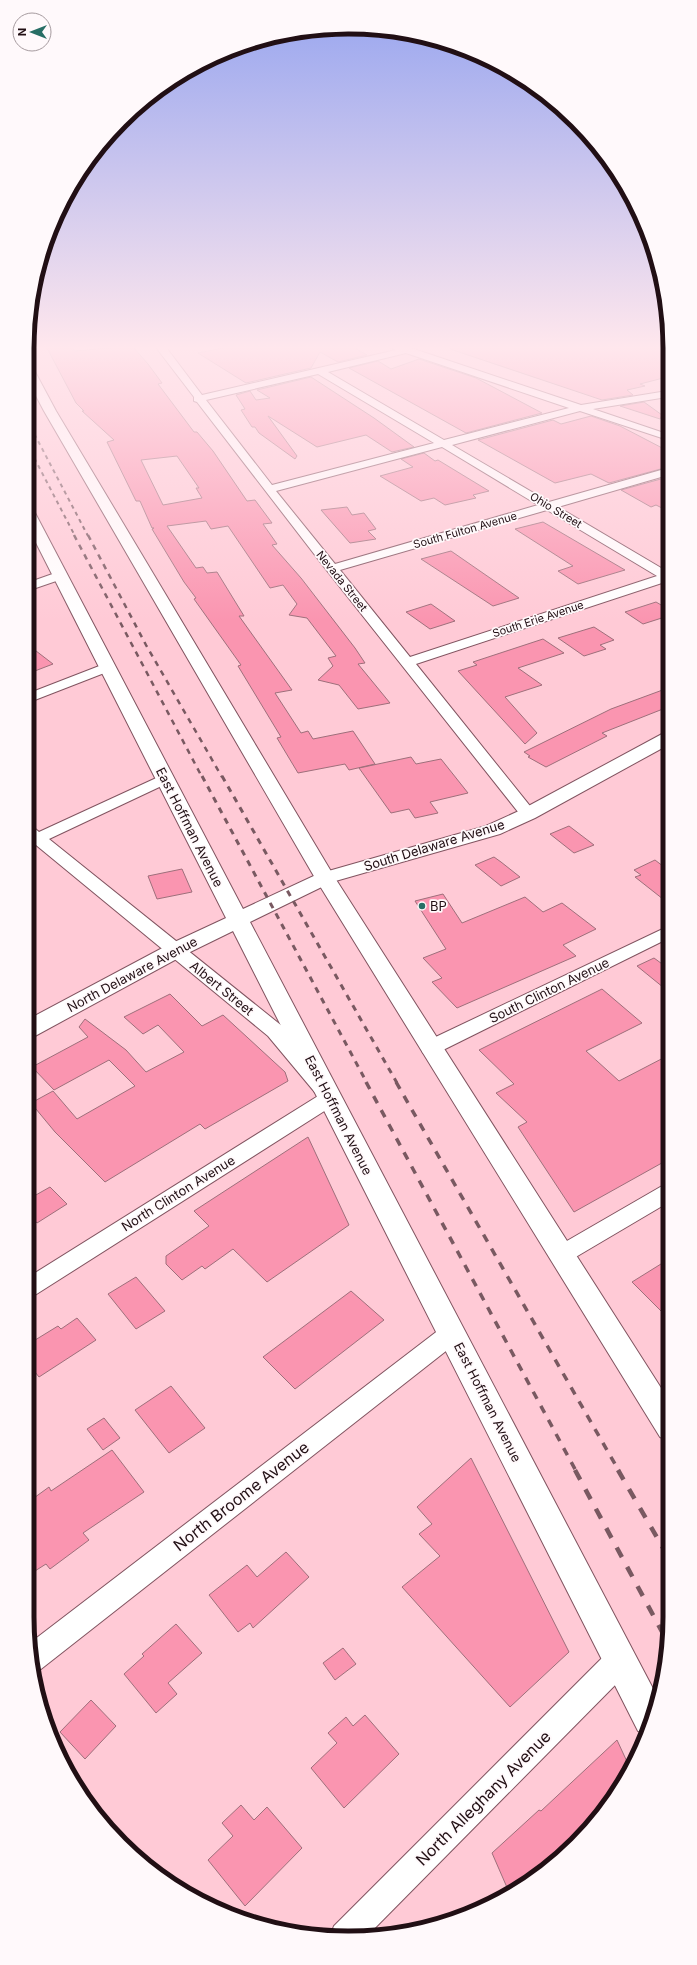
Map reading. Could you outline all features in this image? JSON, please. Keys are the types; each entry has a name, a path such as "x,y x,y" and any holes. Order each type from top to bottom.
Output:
{"street":[{"path":"66,438 325,878 430,1048 663,1417"},
{"name":"Nevada Street","path":"229,438 528,814"},
{"name":"Ohio Street","path":"434,438 663,573"},
{"path":"269,489 469,438"},
{"name":"South Fulton Avenue","path":"332,569 663,472"},
{"name":"East Hoffman Avenue","path":"34,524 647,1714"},
{"path":"34,584 60,575"},
{"name":"South Erie Avenue","path":"407,663 663,578"},
{"path":"34,696 107,667"},
{"name":"South Delaware Avenue","path":"237,920 325,878 493,830 528,814 663,741"},
{"path":"34,836 165,779"},
{"name":"Albert Street","path":"34,839 176,950 275,1031 330,1098"},
{"name":"North Delaware Avenue","path":"34,1026 176,950 237,920"},
{"name":"South Clinton Avenue","path":"430,1048 663,933"},
{"name":"North Clinton Avenue","path":"34,1284 330,1098"},
{"path":"561,1255 663,1196"},
{"name":"North Broome Avenue","path":"37,1655 452,1333"},
{"name":"North Alleghany Avenue","path":"350,1931 620,1660"}],"building":[{"path":"111,438 202,438 213,451 247,501 255,500 272,523 263,524 277,544 272,545 301,578 355,648 365,663 358,664 390,703 358,709 339,685 318,680 333,666 328,658 336,656 307,618 289,615 297,604 283,585 270,588 228,526 211,529 206,521 167,526 196,568 203,567 207,573 217,572 244,616 239,616 292,690 275,693 301,733 308,731 313,739 353,731 375,764 349,770 345,764 298,773 277,738 281,737 238,666 241,665 194,599 196,598 184,582 152,529 154,528 152,528 140,501 136,501 107,442 114,440","holes":["177,456 199,488 196,488 202,498 163,505 141,460"]},
{"path":"266,438 284,438 297,456 295,459"},
{"path":"302,438 355,438 317,447"},
{"path":"370,438 401,438 414,447 392,452"},
{"path":"487,438 642,438 663,448 663,468 609,483 591,474 555,483 478,440"},
{"path":"424,453 435,461 438,460 489,491 473,495 476,498 445,505 434,498 421,501 380,476 413,467 401,459"},
{"path":"663,478 663,508 656,505 651,507 621,490"},
{"path":"347,507 352,515 364,513 376,529 368,531 376,539 350,543 321,510"},
{"path":"543,522 625,570 578,584 558,571 573,566 515,529"},
{"path":"451,551 519,598 493,606 421,559"},
{"path":"656,602 663,606 663,618 643,624 625,612"},
{"path":"431,604 455,621 430,629 406,612"},
{"path":"594,627 614,640 600,645 606,649 584,656 558,638"},
{"path":"543,639 564,653 518,668 542,685 505,697 537,733 525,744 458,671 477,665 473,662"},
{"path":"34,649 53,664 34,671"},
{"path":"663,690 663,709 602,733 607,736 546,767 528,757 530,756 524,752 611,709"},
{"path":"411,757 416,764 441,759 468,793 430,802 438,813 415,818 409,809 391,813 359,768"},
{"path":"569,826 594,845 574,853 550,834"},
{"path":"494,857 520,877 501,886 475,865"},
{"path":"655,860 663,866 663,899 635,877 641,875 634,870"},
{"path":"182,869 192,892 157,899 148,876"},
{"path":"443,894 462,923 525,897 543,912 562,903 596,929 563,945 576,956 457,1008 432,982 442,978 423,958 446,949 415,901"},
{"path":"654,958 663,965 663,987 637,966"},
{"path":"602,989 642,1023 586,1051 619,1081 663,1058 663,1162 574,1212 518,1127 527,1122 496,1093 514,1084 479,1050"},
{"path":"170,994 202,1026 223,1015 285,1072 288,1081 205,1129 200,1124 105,1182 55,1132 34,1107 34,1101 53,1091 77,1119 135,1086 109,1060 54,1090 34,1069 34,1066 88,1037 79,1027 85,1019 126,1050 146,1072 184,1052 158,1025 143,1034 124,1017"},
{"path":"308,1137 349,1225 267,1282 233,1249 205,1269 202,1266 182,1280 166,1264 166,1256 209,1226 194,1211"},
{"path":"50,1187 67,1204 37,1223 34,1220 34,1196"},
{"path":"663,1263 663,1313 632,1282"},
{"path":"136,1277 165,1311 136,1329 108,1294"},
{"path":"351,1291 384,1320 295,1389 263,1357"},
{"path":"77,1318 96,1340 39,1377 34,1371 34,1341 58,1326 61,1329"},
{"path":"171,1386 205,1428 169,1453 135,1410"},
{"path":"104,1418 120,1438 103,1450 87,1429"},
{"path":"112,1450 144,1492 83,1533 89,1540 50,1569 46,1564 34,1572 34,1498 49,1487 51,1491"},
{"path":"471,1458 569,1652 510,1707 402,1587 440,1556 419,1534 432,1524 417,1507"},
{"path":"286,1552 309,1577 253,1628 250,1623 238,1632 209,1595 247,1565 257,1577"},
{"path":"176,1624 202,1653 168,1683 177,1694 156,1713 124,1674 144,1656 142,1654"},
{"path":"343,1648 356,1664 335,1680 323,1663"},
{"path":"91,1700 116,1726 85,1759 60,1732"},
{"path":"365,1715 399,1754 344,1808 311,1768 337,1743 328,1733 346,1717 353,1726"},
{"path":"617,1740 627,1763 598,1808 571,1839 556,1853 507,1888 492,1853 539,1810 541,1811"},
{"path":"241,1805 254,1820 267,1807 302,1848 245,1906 208,1860 233,1836 222,1823"}],"railway":[{"path":"36,438 88,536"},
{"path":"34,457 75,536"},
{"path":"74,535 202,777"},
{"path":"88,535 146,645 222,777"},
{"path":"202,776 367,1083"},
{"path":"222,776 397,1083"},
{"path":"366,1082 576,1471"},
{"path":"396,1082 619,1471"},
{"path":"575,1470 662,1632"},
{"path":"618,1470 663,1548"}],"place":[{"name":"BP","path":"422,906"}]}
